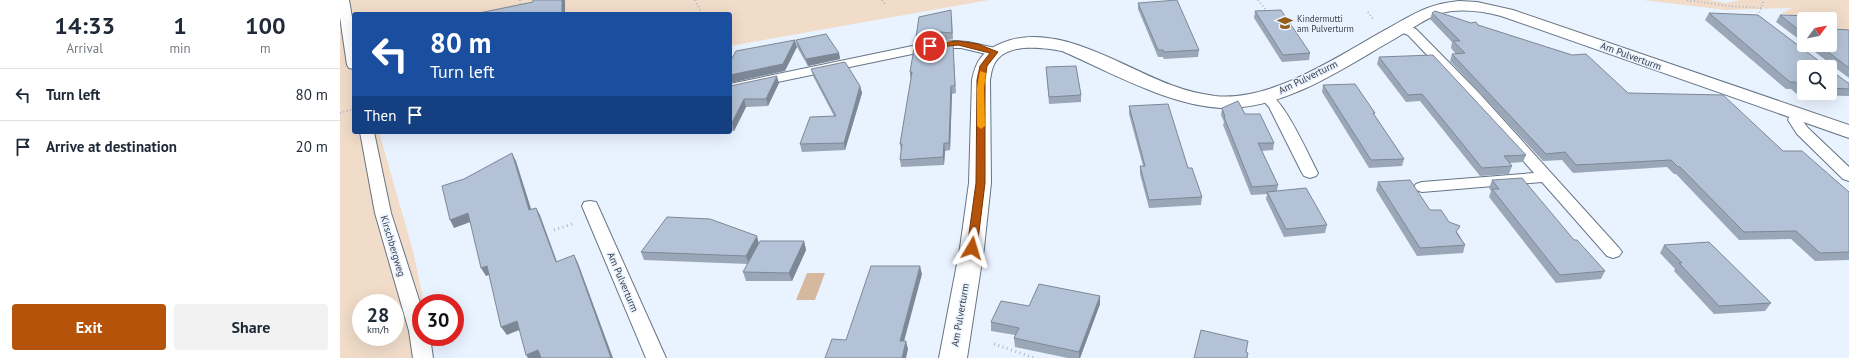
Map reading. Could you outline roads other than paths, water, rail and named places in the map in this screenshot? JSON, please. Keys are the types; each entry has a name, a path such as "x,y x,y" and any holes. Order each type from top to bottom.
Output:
{"street":[{"name":"Am Pulverturm","path":"953,358 972,248 980,183 981,80 984,66 995,52 1012,45 1027,42 1048,43 1080,52 1166,90 1196,98 1223,102 1266,97 1304,82 1429,12 1445,7 1470,5 1485,7 1606,47 1849,132"}],"lane":[{"path":"343,0 352,53"},
{"path":"1402,28 1412,32 1548,177 1613,252"},
{"path":"732,88 941,44 970,45 995,52"},
{"path":"1266,97 1275,105 1310,173"},
{"path":"1796,114 1795,120 1802,131 1849,176"},
{"name":"Kirschbergweg","path":"367,134 383,213 419,331 423,358"},
{"path":"1422,187 1548,177"},
{"name":"Am Pulverturm","path":"590,206 656,358"}],"place":[{"name":"Kindermutti am Pulverturm","path":"1285,23"}]}
